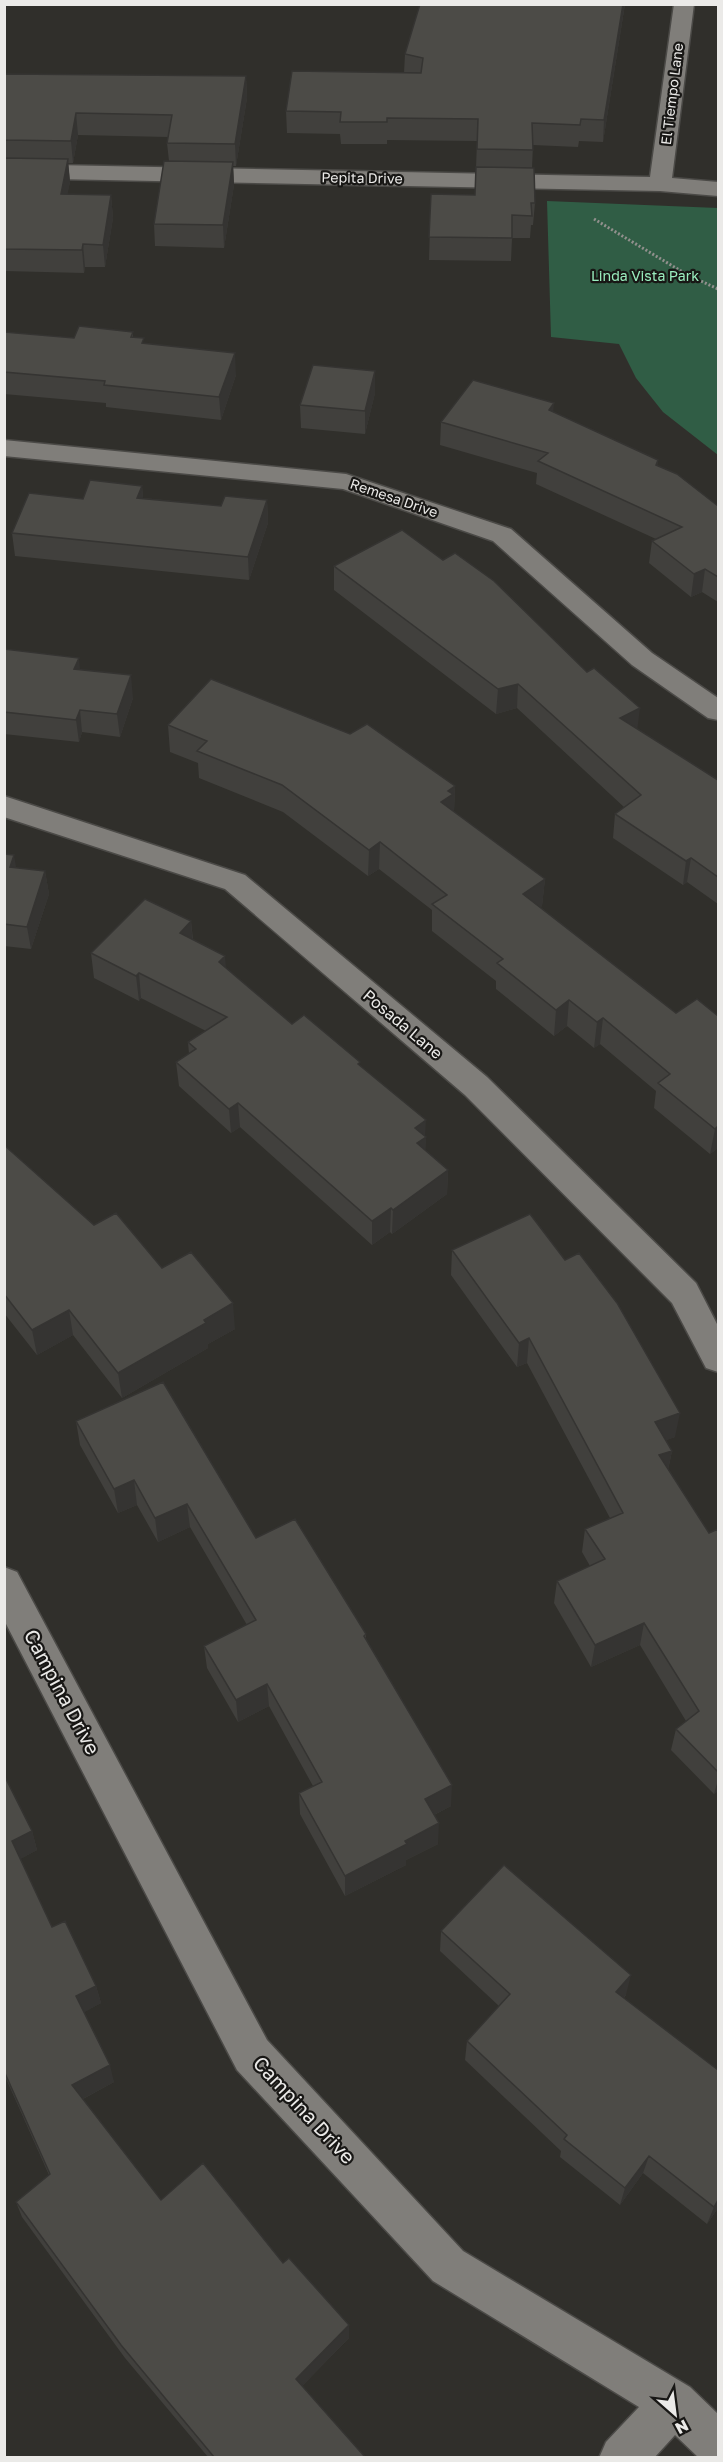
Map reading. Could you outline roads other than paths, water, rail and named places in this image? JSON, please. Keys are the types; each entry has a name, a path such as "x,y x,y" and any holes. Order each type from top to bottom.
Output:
{"street":[{"name":"El Tiempo Lane","path":"660,184 684,4"},
{"name":"Pepita Drive","path":"4,171 660,184 718,189"},
{"name":"Remesa Drive","path":"4,448 346,482 502,535 642,659 718,711"},
{"name":"Posada Lane","path":"4,806 235,882 484,1094 684,1293 718,1358"},
{"name":"Campina Drive","path":"4,1583 252,2055 448,2266 674,2403 718,2444"},
{"path":"622,2457 674,2403"}],"park label":[{"name":"Linda Vista Park","path":"645,276"}]}
